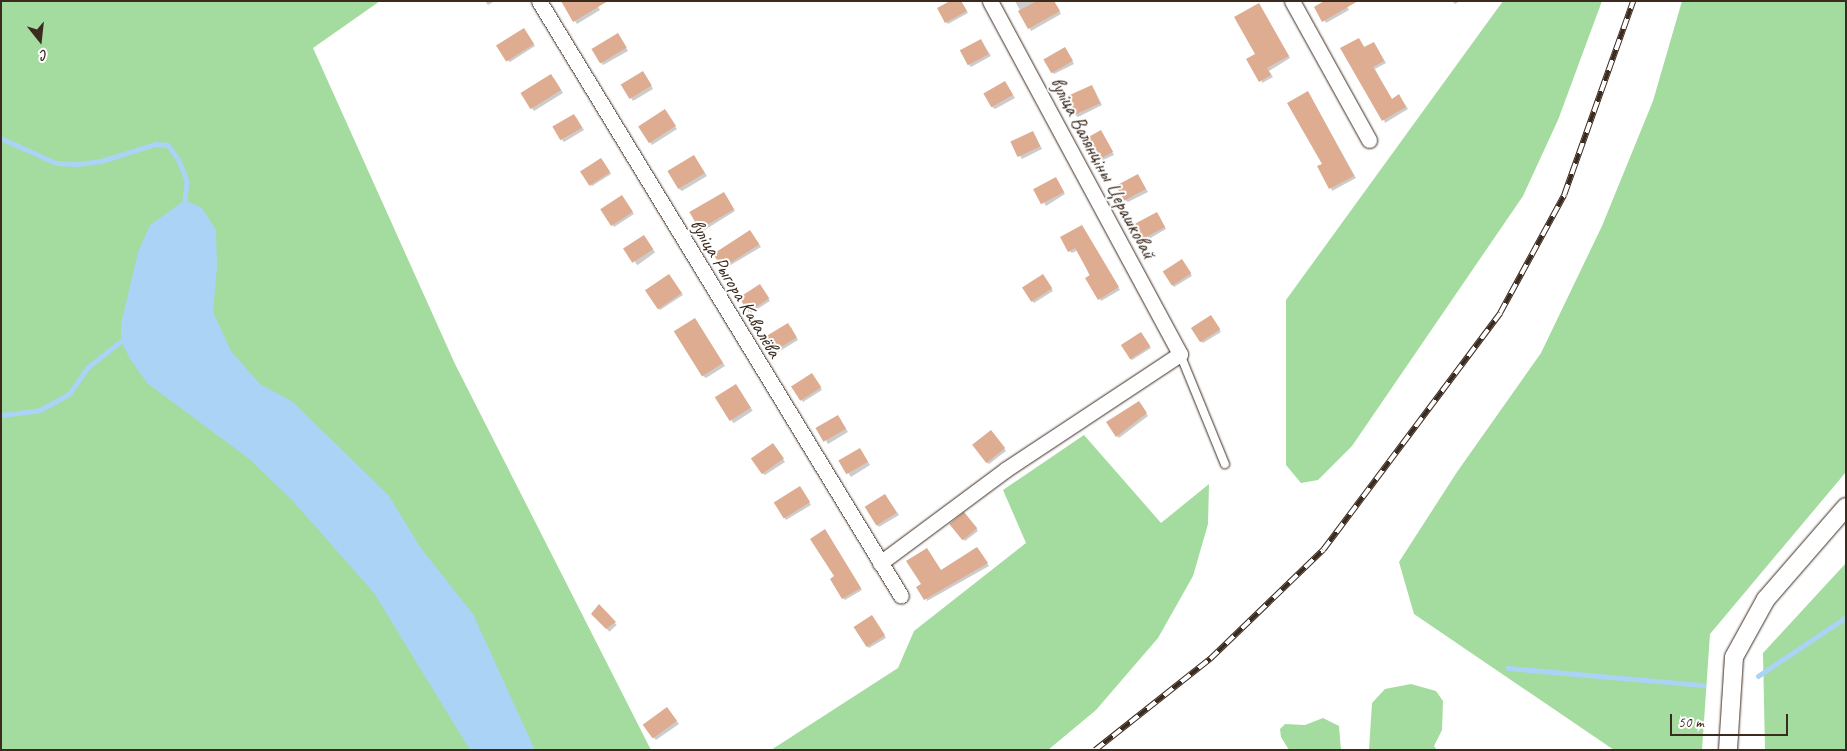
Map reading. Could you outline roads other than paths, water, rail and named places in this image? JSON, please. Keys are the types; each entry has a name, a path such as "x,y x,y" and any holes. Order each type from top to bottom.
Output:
{"street":[{"name":"вуліца Рыгора Кавалёва","path":"539,1 900,596"},
{"name":"вуліца Валянціны Церашковай","path":"990,1 1180,354"},
{"path":"1292,1 1369,140"},
{"path":"880,563 1006,470 1180,354"},
{"path":"1728,750 1734,657 1766,599 1846,507"}],"lane":[{"path":"1180,354 1225,464"}],"water":[{"path":"185,200 202,208 216,230 217,267 213,312 231,351 260,384 293,402 389,496 420,547 473,614 535,750 470,750 374,593 292,500 248,458 147,383 130,359 121,341 121,324 138,252 150,225"}],"waterway":[{"path":"1,138 56,163 77,164 101,161 156,144 168,145 179,160 187,181 185,200"},
{"path":"1,415 40,410 69,394 88,367 121,341"},
{"path":"1758,676 1846,617"},
{"path":"1508,668 1703,685"}],"railway":[{"path":"1095,750 1210,659 1323,550 1500,313 1564,195 1633,1"}]}
